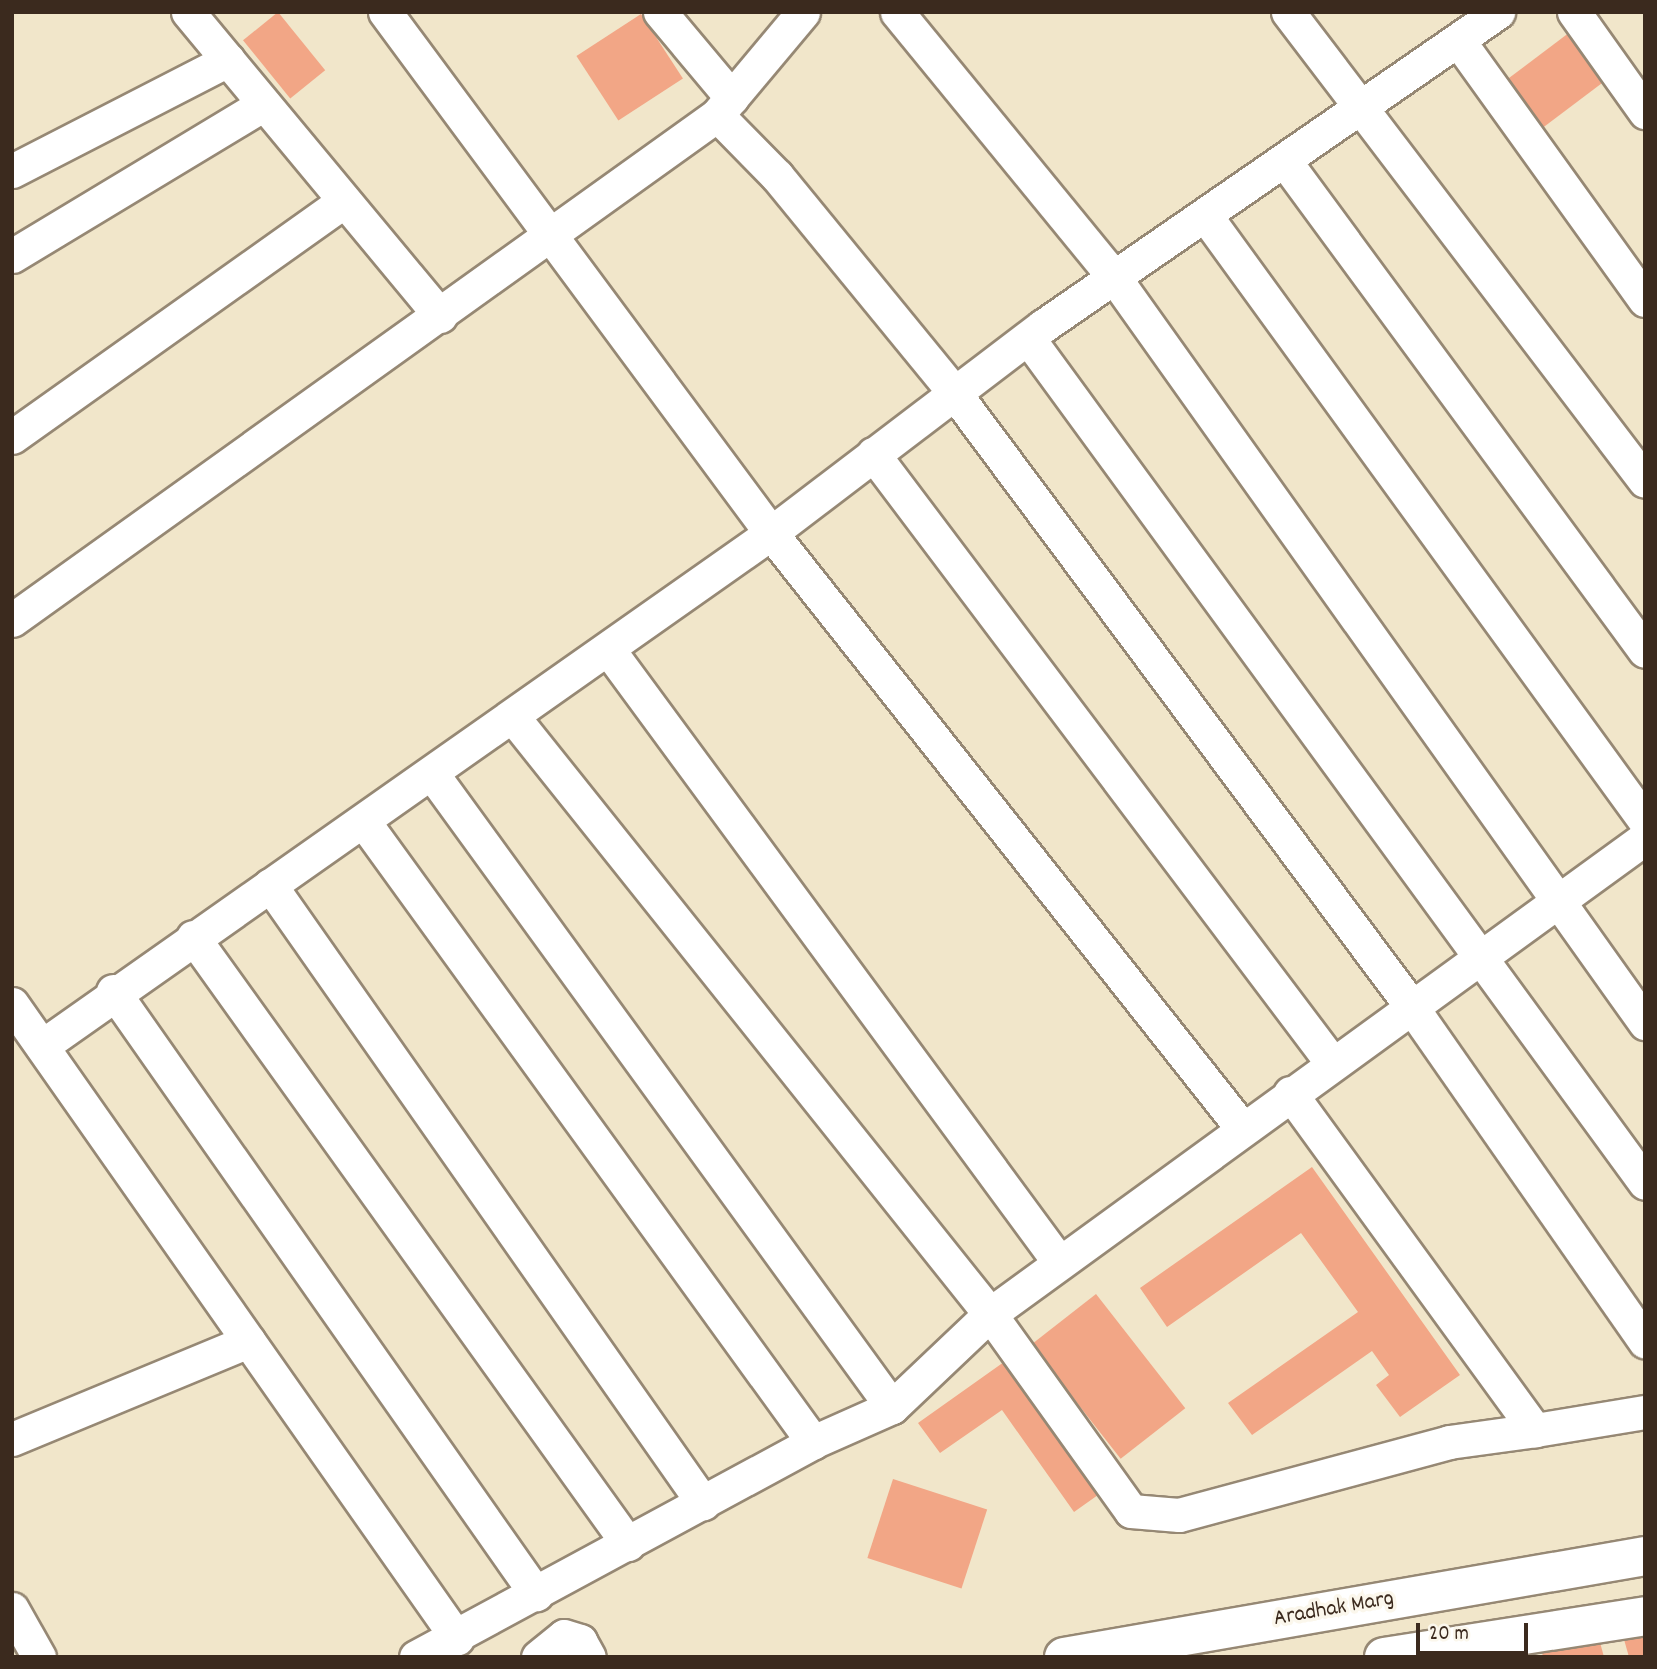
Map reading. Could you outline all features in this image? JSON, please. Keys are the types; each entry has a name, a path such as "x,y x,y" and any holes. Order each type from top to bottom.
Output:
{"main road":[{"name":"Aradhak Marg","path":"1065,1657 1645,1556"},
{"path":"1384,1657 1534,1644 1645,1616"}],"street":[{"path":"188,12 440,316"},
{"path":"385,12 771,533 1242,1128"},
{"path":"660,12 724,107 953,391 1411,1006 1645,1342"},
{"path":"12,621 440,316 724,107 803,12"},
{"path":"897,12 1114,277 1556,902 1645,1023"},
{"path":"1288,12 1364,105 1645,481"},
{"path":"42,1046 113,991 433,775 771,533 953,391 1498,12"},
{"path":"1574,12 1645,112"},
{"path":"1458,40 1645,300"},
{"path":"12,172 228,60"},
{"path":"12,256 264,104"},
{"path":"1284,160 1645,651"},
{"path":"12,437 345,201"},
{"path":"1205,215 1645,821"},
{"path":"1028,338 1645,1183"},
{"path":"873,454 1332,1063"},
{"path":"608,649 1059,1262"},
{"path":"513,717 990,1314 1132,1511 1179,1515 1449,1442 1645,1412"},
{"path":"433,775 892,1407"},
{"path":"364,822 813,1442"},
{"path":"12,1004 249,1341 435,1650 813,1442 892,1407 990,1314 1290,1093 1645,838"},
{"path":"270,885 703,1503"},
{"path":"193,937 628,1544"},
{"path":"113,991 536,1594"},
{"path":"1290,1093 1535,1430"},
{"path":"12,1439 249,1341"},
{"path":"12,1609 39,1657"},
{"path":"538,1657 565,1636 580,1641 589,1657"}],"building":[{"path":"278,12 325,70 290,99 243,40"},
{"path":"641,14 683,79 618,121 576,56"},
{"path":"1574,29 1610,77 1541,129 1505,81"},
{"path":"1312,1167 1460,1375 1400,1417 1376,1385 1389,1375 1372,1351 1252,1435 1228,1403 1358,1312 1301,1233 1167,1327 1140,1288"},
{"path":"1096,1294 1185,1408 1121,1459 1031,1344"},
{"path":"1011,1357 1105,1490 1074,1512 1002,1410 940,1453 918,1423"},
{"path":"893,1479 987,1510 962,1589 867,1558"},
{"path":"1645,1622 1645,1657 1629,1657 1621,1629"},
{"path":"1596,1628 1604,1657 1543,1657 1540,1643"}]}
